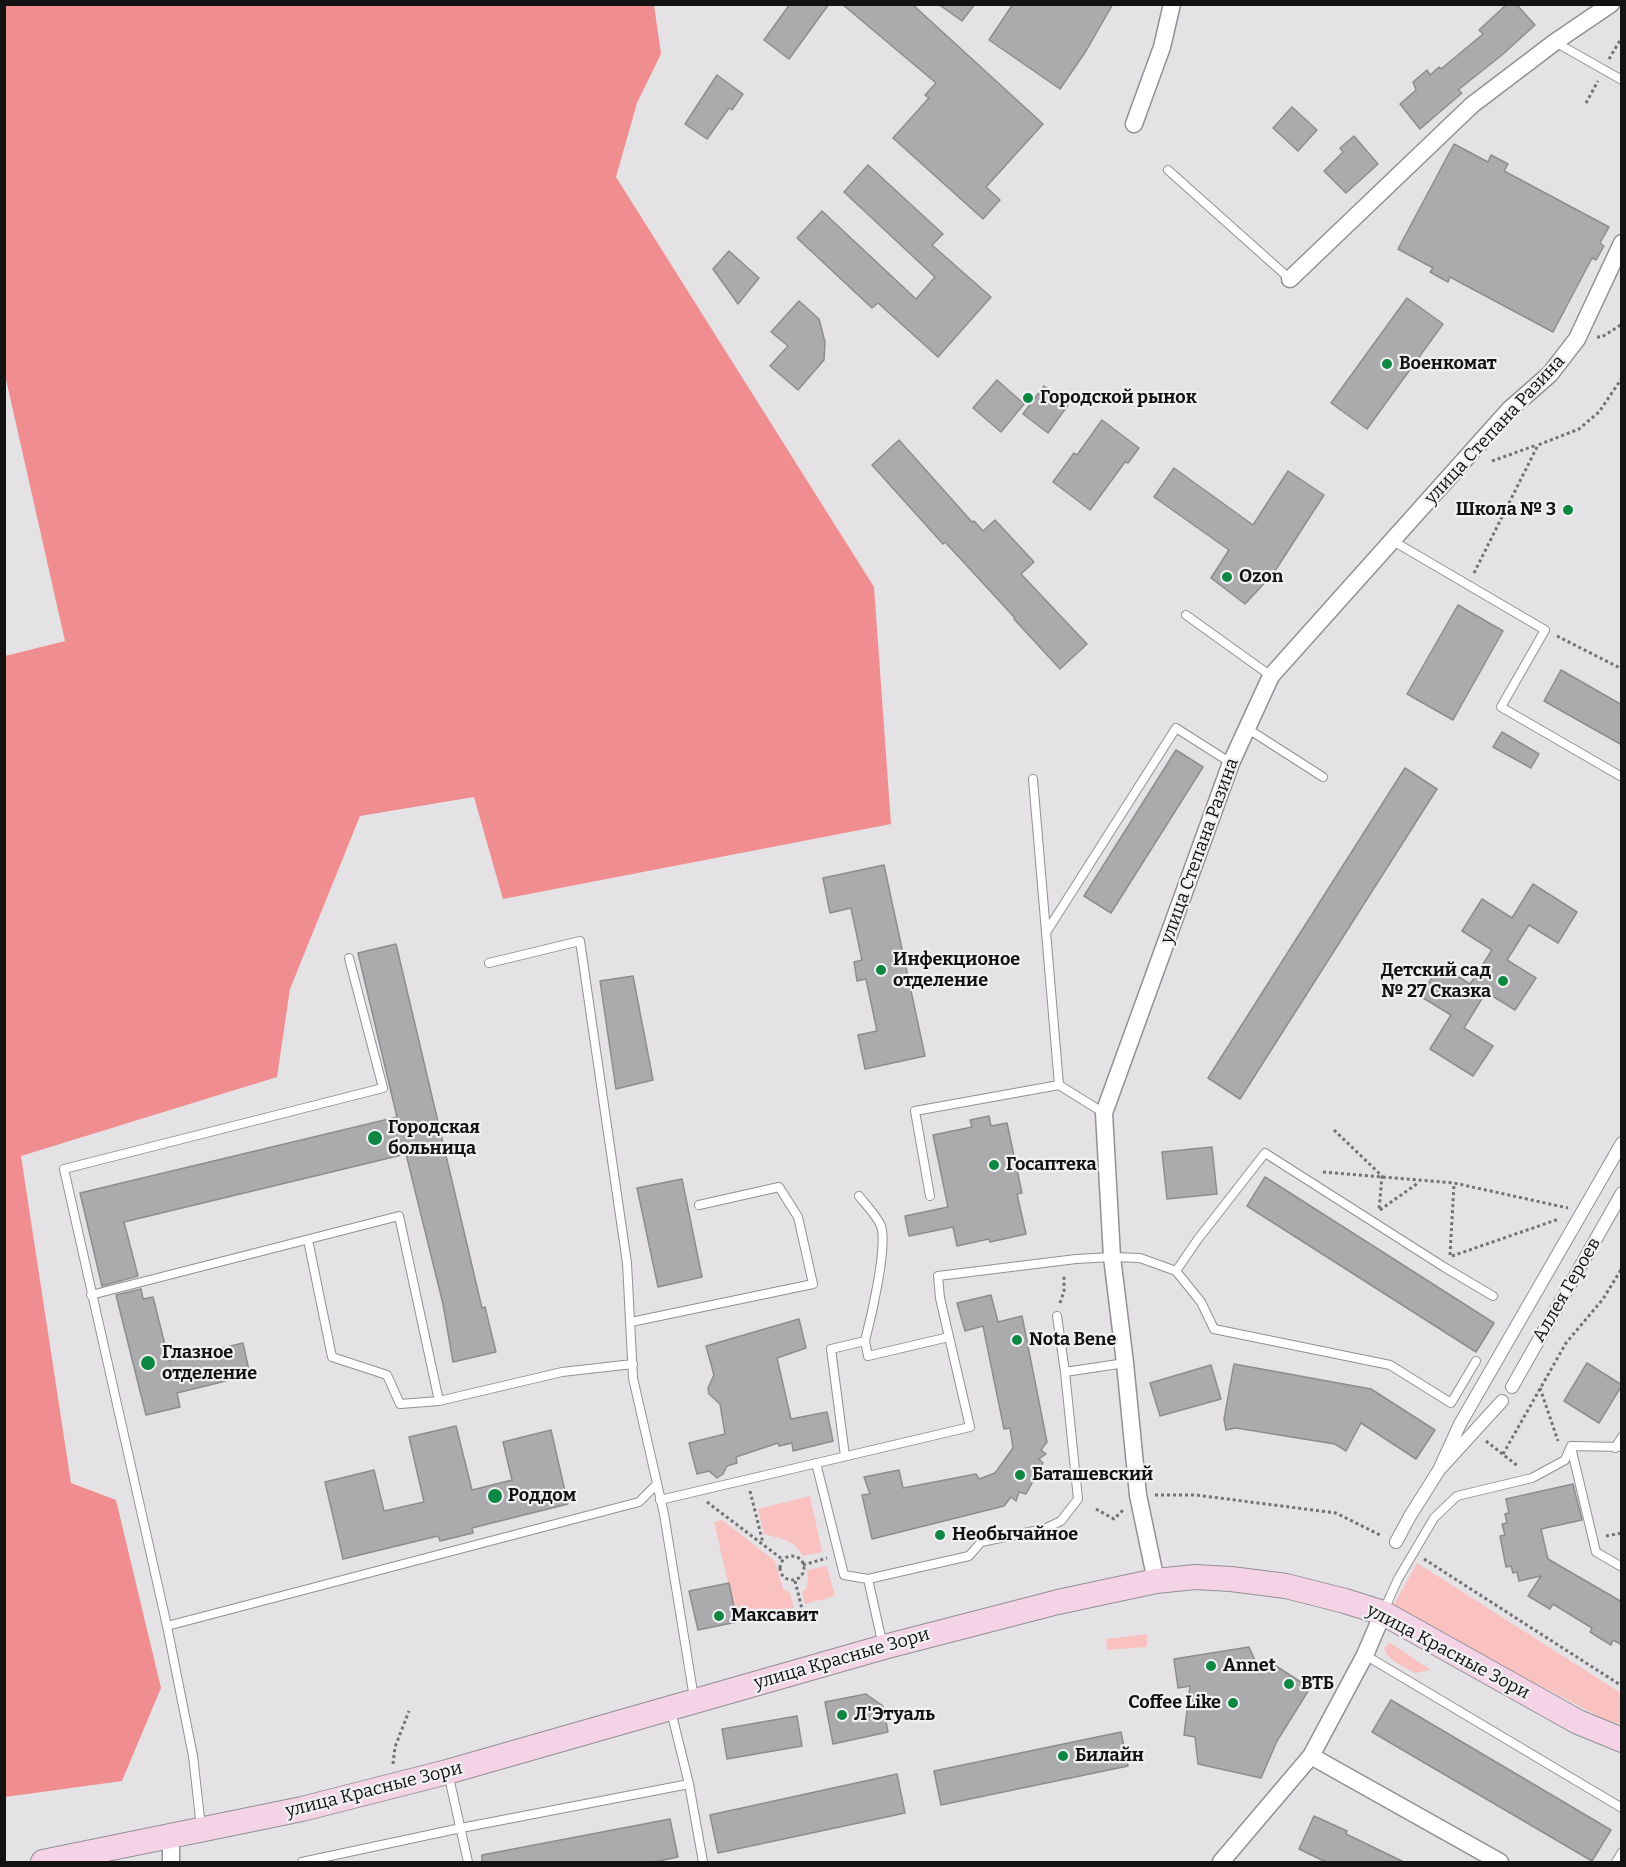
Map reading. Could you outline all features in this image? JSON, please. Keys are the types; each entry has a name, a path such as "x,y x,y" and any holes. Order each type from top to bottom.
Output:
{"main road":[{"name":"улица Красные Зори","path":"44,1863 302,1809 447,1772 884,1647 1058,1602 1156,1581 1219,1578 1286,1586 1383,1613 1578,1722 1622,1740"}],"street":[{"path":"1134,124 1162,47 1172,4"},
{"path":"1290,279 1472,105 1555,42 1611,4"},
{"name":"улица Степана Разина","path":"1156,1581 1138,1495 1112,1257 1104,1113 1231,763 1271,676 1509,410 1550,374 1577,339 1622,243"},
{"path":"1396,1542 1439,1470 1460,1424 1622,1143"},
{"name":"Аллея Героев","path":"1512,1387 1622,1193"},
{"path":"1439,1470 1502,1401"},
{"path":"1221,1863 1311,1756 1365,1655 1383,1613"},
{"path":"1311,1756 1500,1863"},
{"path":"171,1837 171,1863"}],"lane":[{"path":"1555,42 1622,80"},
{"path":"1168,170 1290,279"},
{"path":"1393,541 1545,630 1501,707 1622,777"},
{"path":"1186,615 1271,676"},
{"path":"1047,931 1176,728 1231,763"},
{"path":"1248,729 1323,777"},
{"path":"1033,779 1059,1085"},
{"path":"489,963 580,941 627,1263 633,1378 657,1484 695,1701"},
{"path":"202,1831 193,1756 167,1626 64,1169 383,1088 349,958"},
{"path":"930,1196 915,1111 1059,1085 1104,1113"},
{"path":"1176,1270 1265,1153 1492,1296"},
{"path":"631,1322 813,1284 798,1216 779,1187 699,1205"},
{"path":"859,1196 881,1226 875,1304 865,1341 868,1356 949,1338"},
{"path":"92,1296 399,1216 439,1401"},
{"path":"308,1240 332,1357 387,1375 400,1404 439,1401 562,1372 633,1364"},
{"path":"660,1500 970,1427 940,1298 938,1276 1064,1260 1140,1258 1176,1270 1201,1302 1214,1329 1390,1365 1451,1403 1476,1361"},
{"path":"816,1463 844,1575 868,1579 969,1556 981,1542 1044,1529 1061,1521 1078,1499 1057,1316"},
{"path":"845,1456 831,1349 865,1341"},
{"path":"1065,1372 1125,1363"},
{"path":"1571,1446 1618,1448 1622,1437"},
{"path":"1383,1613 1398,1579 1434,1518 1457,1496 1532,1478 1565,1460 1571,1446"},
{"path":"1571,1446 1596,1552 1622,1567"},
{"path":"167,1626 639,1502 657,1484"},
{"path":"868,1579 884,1647"},
{"path":"1365,1655 1622,1808"},
{"path":"671,1708 689,1784 703,1863"},
{"path":"447,1772 468,1863"},
{"path":"302,1863 460,1828 689,1784"},
{"path":"1616,1863 1622,1852"}],"path":[{"path":"1492,461 1579,429 1599,412 1622,378"},
{"path":"1467,585 1538,445"},
{"path":"1545,630 1622,669"},
{"path":"1334,1130 1382,1176"},
{"path":"1304,1176 1317,1172 1454,1183 1583,1211"},
{"path":"1379,1210 1382,1176"},
{"path":"1372,1221 1379,1210 1420,1182"},
{"path":"1454,1183 1450,1257 1583,1211"},
{"path":"1057,1316 1064,1290 1064,1260"},
{"path":"1503,1454 1566,1343 1603,1299 1622,1268"},
{"path":"1540,1388 1565,1460"},
{"path":"1475,1432 1532,1478"},
{"path":"748,1479 763,1545"},
{"path":"692,1492 782,1559"},
{"path":"1096,1509 1114,1519 1138,1495 1196,1495 1336,1513 1396,1542"},
{"path":"1413,1552 1622,1686"},
{"path":"790,1555 796,1556 803,1565 804,1571 801,1577 795,1581 789,1581 783,1577 779,1568 782,1559 790,1555"},
{"path":"803,1565 839,1555"},
{"path":"795,1581 805,1621"},
{"path":"392,1772 395,1747 409,1710"}],"shaded area":[{"path":"5,4 654,5 661,54 637,103 616,177 874,587 891,824 503,899 474,797 360,816 290,989 277,1077 21,1156 71,1483 116,1500 161,1688 122,1781 5,1797 5,656 65,641 5,375"},
{"path":"810,1496 822,1552 803,1556 804,1559 793,1544 764,1534 758,1509"},
{"path":"722,1520 775,1561 783,1589 790,1593 794,1608 737,1622 714,1522"},
{"path":"1417,1563 1621,1693 1621,1724 1602,1718 1392,1608"},
{"path":"827,1566 835,1596 805,1604 802,1592 806,1589 807,1570"},
{"path":"1147,1634 1147,1647 1107,1650 1106,1639"},
{"path":"1390,1643 1431,1670 1415,1673 1396,1663 1388,1656 1384,1647"}],"building":[{"path":"790,4 829,4 789,59 764,40"},
{"path":"842,4 912,4 1043,124 986,187 1000,200 983,219 893,138 929,98 925,95 936,83"},
{"path":"938,4 975,4 962,21"},
{"path":"1013,4 1113,4 1086,51 1060,89 989,40"},
{"path":"1507,4 1516,4 1535,25 1458,90 1462,93 1420,129 1400,104 1416,90 1413,82 1427,70 1430,75 1439,67 1441,69 1483,34 1479,30"},
{"path":"717,75 743,94 732,110 729,108 707,139 685,124"},
{"path":"1292,107 1317,130 1298,151 1273,128"},
{"path":"1354,136 1378,164 1346,193 1324,171 1343,152 1340,148"},
{"path":"1454,144 1488,162 1491,155 1508,164 1504,171 1609,227 1600,243 1604,246 1596,260 1592,258 1553,332 1450,277 1448,282 1430,272 1433,268 1398,249"},
{"path":"868,165 943,234 932,245 991,297 938,357 878,303 872,308 797,238 822,211 916,299 935,277 844,192"},
{"path":"729,251 759,278 738,304 713,269"},
{"name":"Военкомат","path":"1407,298 1443,324 1367,429 1331,403"},
{"path":"799,301 819,319 825,342 824,360 798,390 770,366 788,346 771,332"},
{"path":"997,380 1024,404 1001,432 973,408"},
{"path":"1044,386 1068,405 1048,433 1023,414"},
{"path":"1102,420 1139,448 1128,463 1125,462 1090,510 1053,482 1074,453 1077,455"},
{"path":"899,440 972,522 974,521 983,531 995,520 1034,562 1021,574 1087,644 1060,669 872,465"},
{"path":"1174,468 1253,525 1288,471 1324,495 1273,574 1245,604 1211,578 1229,550 1154,497"},
{"path":"1458,605 1503,631 1453,720 1407,694"},
{"path":"1561,670 1622,705 1622,745 1544,701"},
{"path":"1502,732 1539,754 1531,768 1493,747"},
{"path":"1176,750 1203,767 1111,913 1084,896"},
{"path":"1405,768 1437,789 1240,1099 1208,1078"},
{"name":"Инфекционое отделение","path":"884,865 925,1056 865,1069 858,1035 877,1031 866,979 857,981 854,962 862,960 851,908 830,913 823,878"},
{"name":"Детский сад № 27 Сказка","path":"1533,884 1577,912 1558,943 1529,925 1507,960 1536,978 1515,1010 1486,992 1464,1028 1493,1046 1473,1076 1430,1049 1451,1015 1420,996 1440,965 1470,984 1492,950 1462,931 1482,899 1512,918"},
{"name":"Городская больница","path":"396,944 482,1308 485,1307 496,1352 453,1362 443,1304 406,1154 124,1222 138,1276 102,1286 80,1193 397,1117 358,953"},
{"path":"633,976 653,1080 616,1089 600,981"},
{"path":"989,1116 991,1126 1007,1123 1022,1193 1017,1194 1026,1234 957,1246 953,1227 909,1236 905,1216 948,1207 933,1135 972,1127 970,1120"},
{"path":"1212,1147 1217,1194 1167,1199 1162,1152"},
{"path":"1265,1177 1494,1323 1476,1352 1247,1206"},
{"path":"682,1179 702,1277 658,1287 637,1188"},
{"path":"141,1289 143,1299 153,1297 169,1361 243,1343 250,1375 177,1393 180,1407 146,1415 116,1295"},
{"path":"991,1295 998,1322 1022,1316 1047,1442 1041,1450 1046,1454 1039,1459 1043,1463 1026,1494 1019,1492 1016,1501 1011,1497 1004,1506 872,1539 862,1495 870,1494 864,1477 899,1470 903,1488 976,1474 979,1479 995,1473 1013,1448 1010,1428 1004,1429 983,1326 965,1331 957,1303"},
{"path":"799,1319 806,1348 777,1358 791,1419 827,1412 833,1441 793,1451 792,1443 779,1446 778,1443 736,1457 737,1463 727,1466 723,1474 717,1478 709,1471 697,1474 689,1443 725,1434 720,1404 709,1394 708,1388 714,1375 706,1346"},
{"path":"1587,1363 1622,1385 1599,1423 1564,1401"},
{"path":"1234,1364 1371,1389 1435,1430 1416,1459 1361,1423 1346,1451 1335,1444 1236,1428 1226,1430 1224,1419"},
{"path":"1211,1365 1221,1399 1160,1416 1150,1383"},
{"name":"Роддом","path":"456,1426 472,1490 512,1480 503,1442 551,1430 568,1504 472,1528 473,1533 440,1541 438,1536 343,1559 325,1482 374,1470 384,1511 424,1502 409,1437"},
{"path":"1573,1484 1582,1520 1541,1529 1548,1559 1622,1602 1622,1645 1613,1640 1611,1645 1590,1632 1592,1628 1553,1604 1550,1609 1528,1596 1541,1576 1519,1581 1517,1572 1513,1573 1511,1566 1506,1567 1500,1536 1505,1535 1502,1524 1507,1523 1505,1514 1509,1513 1506,1499"},
{"path":"729,1583 737,1622 698,1630 689,1591"},
{"path":"1249,1647 1258,1667 1276,1666 1310,1688 1277,1741 1261,1778 1198,1764 1195,1737 1184,1735 1190,1686 1178,1688 1174,1659"},
{"path":"866,1694 883,1706 888,1732 833,1744 825,1702"},
{"path":"1391,1700 1611,1830 1592,1861 1372,1732"},
{"path":"797,1716 802,1746 727,1759 722,1729"},
{"path":"1121,1732 1128,1766 941,1805 934,1771"},
{"path":"897,1774 905,1813 718,1853 710,1815"},
{"path":"1314,1816 1406,1863 1328,1863 1299,1849"},
{"path":"670,1819 678,1857 649,1863 482,1863 482,1855"}],"place":[{"name":"Военкомат","path":"1387,364"},
{"name":"Городской рынок","path":"1028,398"},
{"name":"Школа № 3","path":"1568,510"},
{"name":"Ozon","path":"1227,577"},
{"name":"Инфекционое отделение","path":"881,970"},
{"name":"Детский сад № 27 Сказка","path":"1503,981"},
{"name":"Городская больница","path":"375,1138"},
{"name":"Госаптека","path":"994,1165"},
{"name":"Nota Bene","path":"1017,1340"},
{"name":"Глазное отделение","path":"148,1363"},
{"name":"Баташевский","path":"1020,1475"},
{"name":"Роддом","path":"495,1496"},
{"name":"Необычайное","path":"940,1535"},
{"name":"Максавит","path":"719,1616"},
{"name":"Annet","path":"1211,1666"},
{"name":"ВТБ","path":"1289,1684"},
{"name":"Coffee Like","path":"1233,1703"},
{"name":"Л'Этуаль","path":"842,1715"},
{"name":"Билайн","path":"1063,1756"}]}
